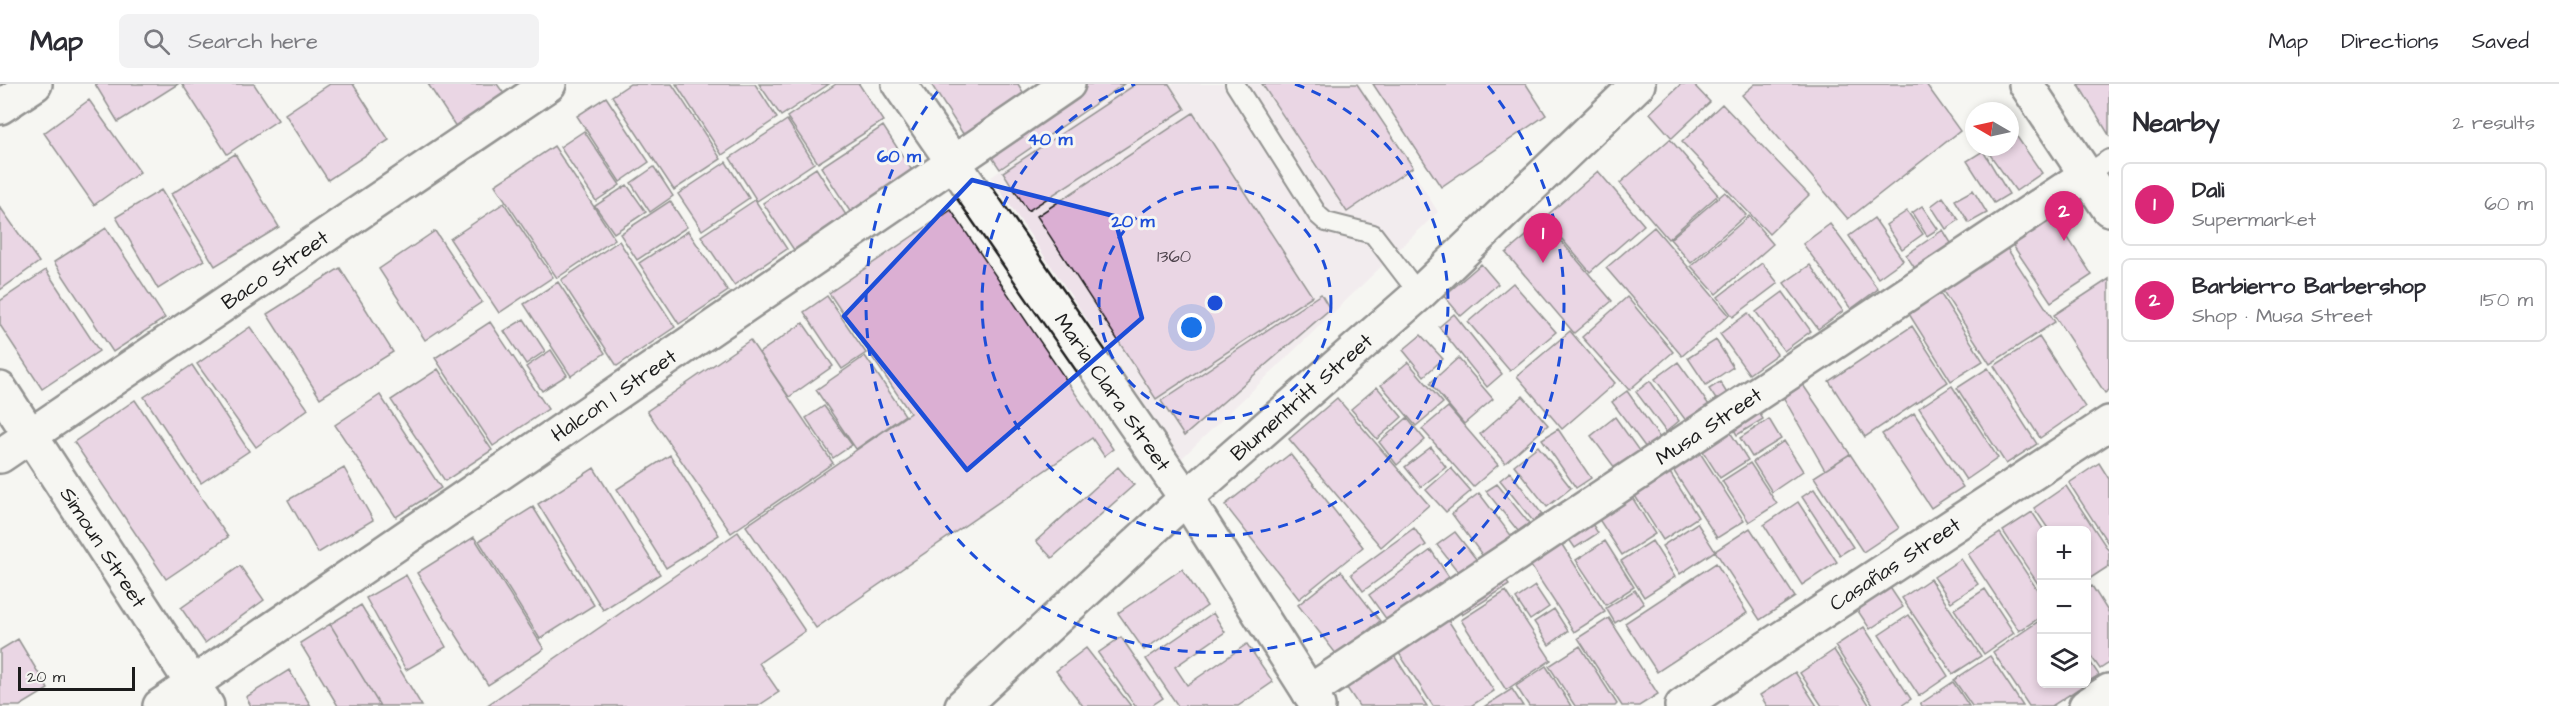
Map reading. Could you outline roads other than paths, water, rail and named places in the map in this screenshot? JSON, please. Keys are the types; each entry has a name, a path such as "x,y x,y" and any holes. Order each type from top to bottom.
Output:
{"street":[{"path":"0,107 35,84"},
{"name":"Baco Street","path":"0,456 549,84"},
{"name":"Maria Clara Street","path":"898,84 1186,498 1314,699"},
{"name":"Halcon 1 Street","path":"160,706 200,696 952,162 1068,84"},
{"name":"Blumentritt Street","path":"962,706 1186,498 1419,294 1638,84"},
{"path":"2026,84 2097,167 2109,209"},
{"name":"Musa Street","path":"1314,699 2097,167"},
{"name":"Simoun Street","path":"0,389 200,696"},
{"name":"Casañas Street","path":"1682,706 2109,423"},
{"path":"2086,706 2109,691"}],"lane":[{"path":"1235,84 1318,215 1326,222 1373,234 1419,294"}],"place":[{"name":"Barbierro Barbershop","path":"2064,241"},
{"name":"Dali","path":"1543,263"}]}
